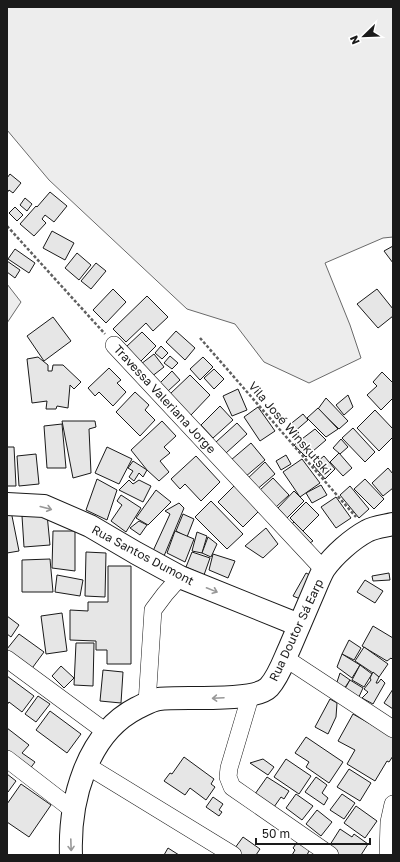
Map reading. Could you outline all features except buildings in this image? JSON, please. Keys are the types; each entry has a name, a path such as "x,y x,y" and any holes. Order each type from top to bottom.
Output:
{"main road":[{"name":"Rua Santos Dumont","path":"7,504 44,506 90,526 180,578 300,625"},
{"name":"Rua Doutor Sá Earp","path":"71,855 70,837 73,810 87,766 106,732 129,712 158,699 219,698 258,693 269,687 285,658 324,570 346,546 368,530 393,524"}],"street":[{"name":"Travessa Valeriana Jorge","path":"114,344 324,570"},
{"path":"147,703 153,610 164,594 180,578"},
{"path":"285,658 393,729"},
{"path":"7,659 106,732"},
{"path":"251,694 231,759 228,778 232,787 330,855"},
{"path":"7,760 73,810"},
{"path":"87,766 233,855"},
{"path":"388,855 389,822 393,804"}],"path":[{"name":"Travessa Valeriana Jorge","path":"7,226 114,344"},
{"name":"Vila José Winskutski","path":"200,338 368,530"}],"shaded area":[{"path":"7,7 393,7 393,237 383,238 325,263 350,325 361,358 309,383 264,362 235,324 187,309 49,180 7,130"},
{"path":"7,284 21,302 7,323"}]}
